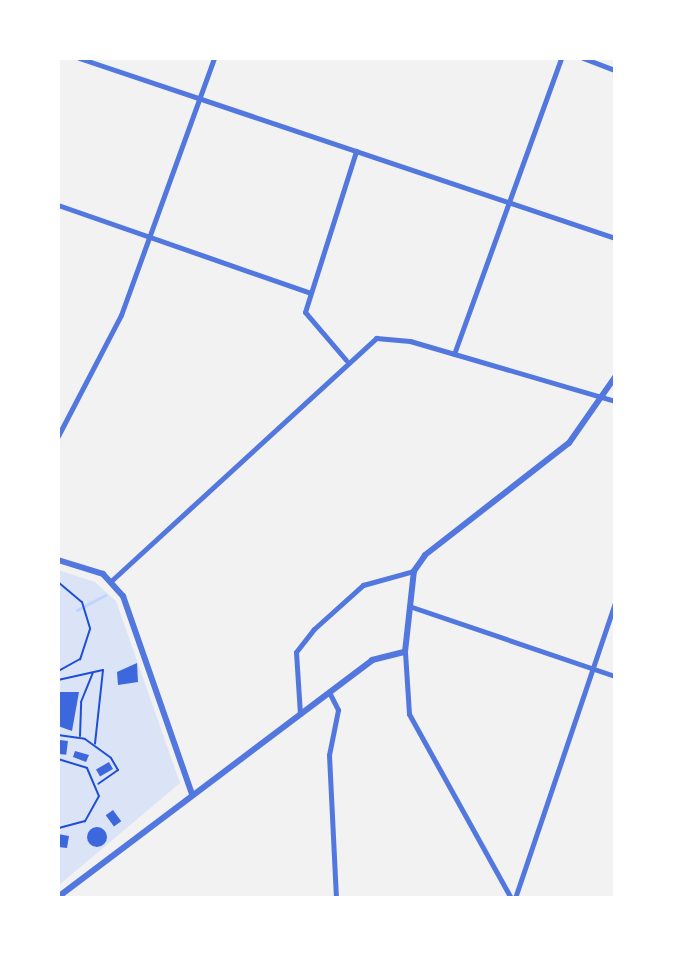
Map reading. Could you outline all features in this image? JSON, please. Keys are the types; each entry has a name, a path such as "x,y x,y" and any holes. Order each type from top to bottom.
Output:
{"street":[{"path":"79,58 615,238"},
{"path":"58,436 151,238 214,58"},
{"path":"454,354 506,200 561,58"},
{"path":"583,58 615,70"},
{"path":"346,360 305,312 308,292 356,151"},
{"path":"58,205 308,292"},
{"path":"111,581 346,360 376,338 454,354 615,401"},
{"path":"513,898 409,714 405,652 414,571 437,542 569,443 615,377"},
{"path":"58,560 111,581 134,621 192,794"},
{"path":"300,714 296,652 314,629 363,585 414,571"},
{"path":"513,898 615,602"},
{"path":"409,606 615,676"},
{"path":"58,897 380,655 405,652"},
{"path":"329,692 338,710 329,755 336,898"}],"path":[{"path":"58,582 82,602 90,629 80,659 58,671"},
{"path":"58,680 93,671 106,677 95,744"},
{"path":"80,737 80,709 93,671"},
{"path":"58,735 80,737 95,744 118,770 98,785 90,818 58,828"},
{"path":"58,759 82,764 98,785"}],"shaded area":[{"path":"58,570 95,582 116,601 180,783 58,886"}],"building":[{"path":"137,663 138,682 118,685 117,672"},
{"path":"58,692 79,692 72,731 58,726"},
{"path":"60,740 68,741 66,755 58,754"},
{"path":"75,751 89,755 86,762 73,757"},
{"path":"109,762 113,769 100,776 96,770"},
{"path":"113,810 121,821 114,827 106,815"},
{"path":"97,827 104,830 107,837 104,844 97,847 90,844 87,837 90,830"},
{"path":"58,834 69,836 67,848 58,847"}],"waterway":[{"path":"77,610 105,595"}]}
